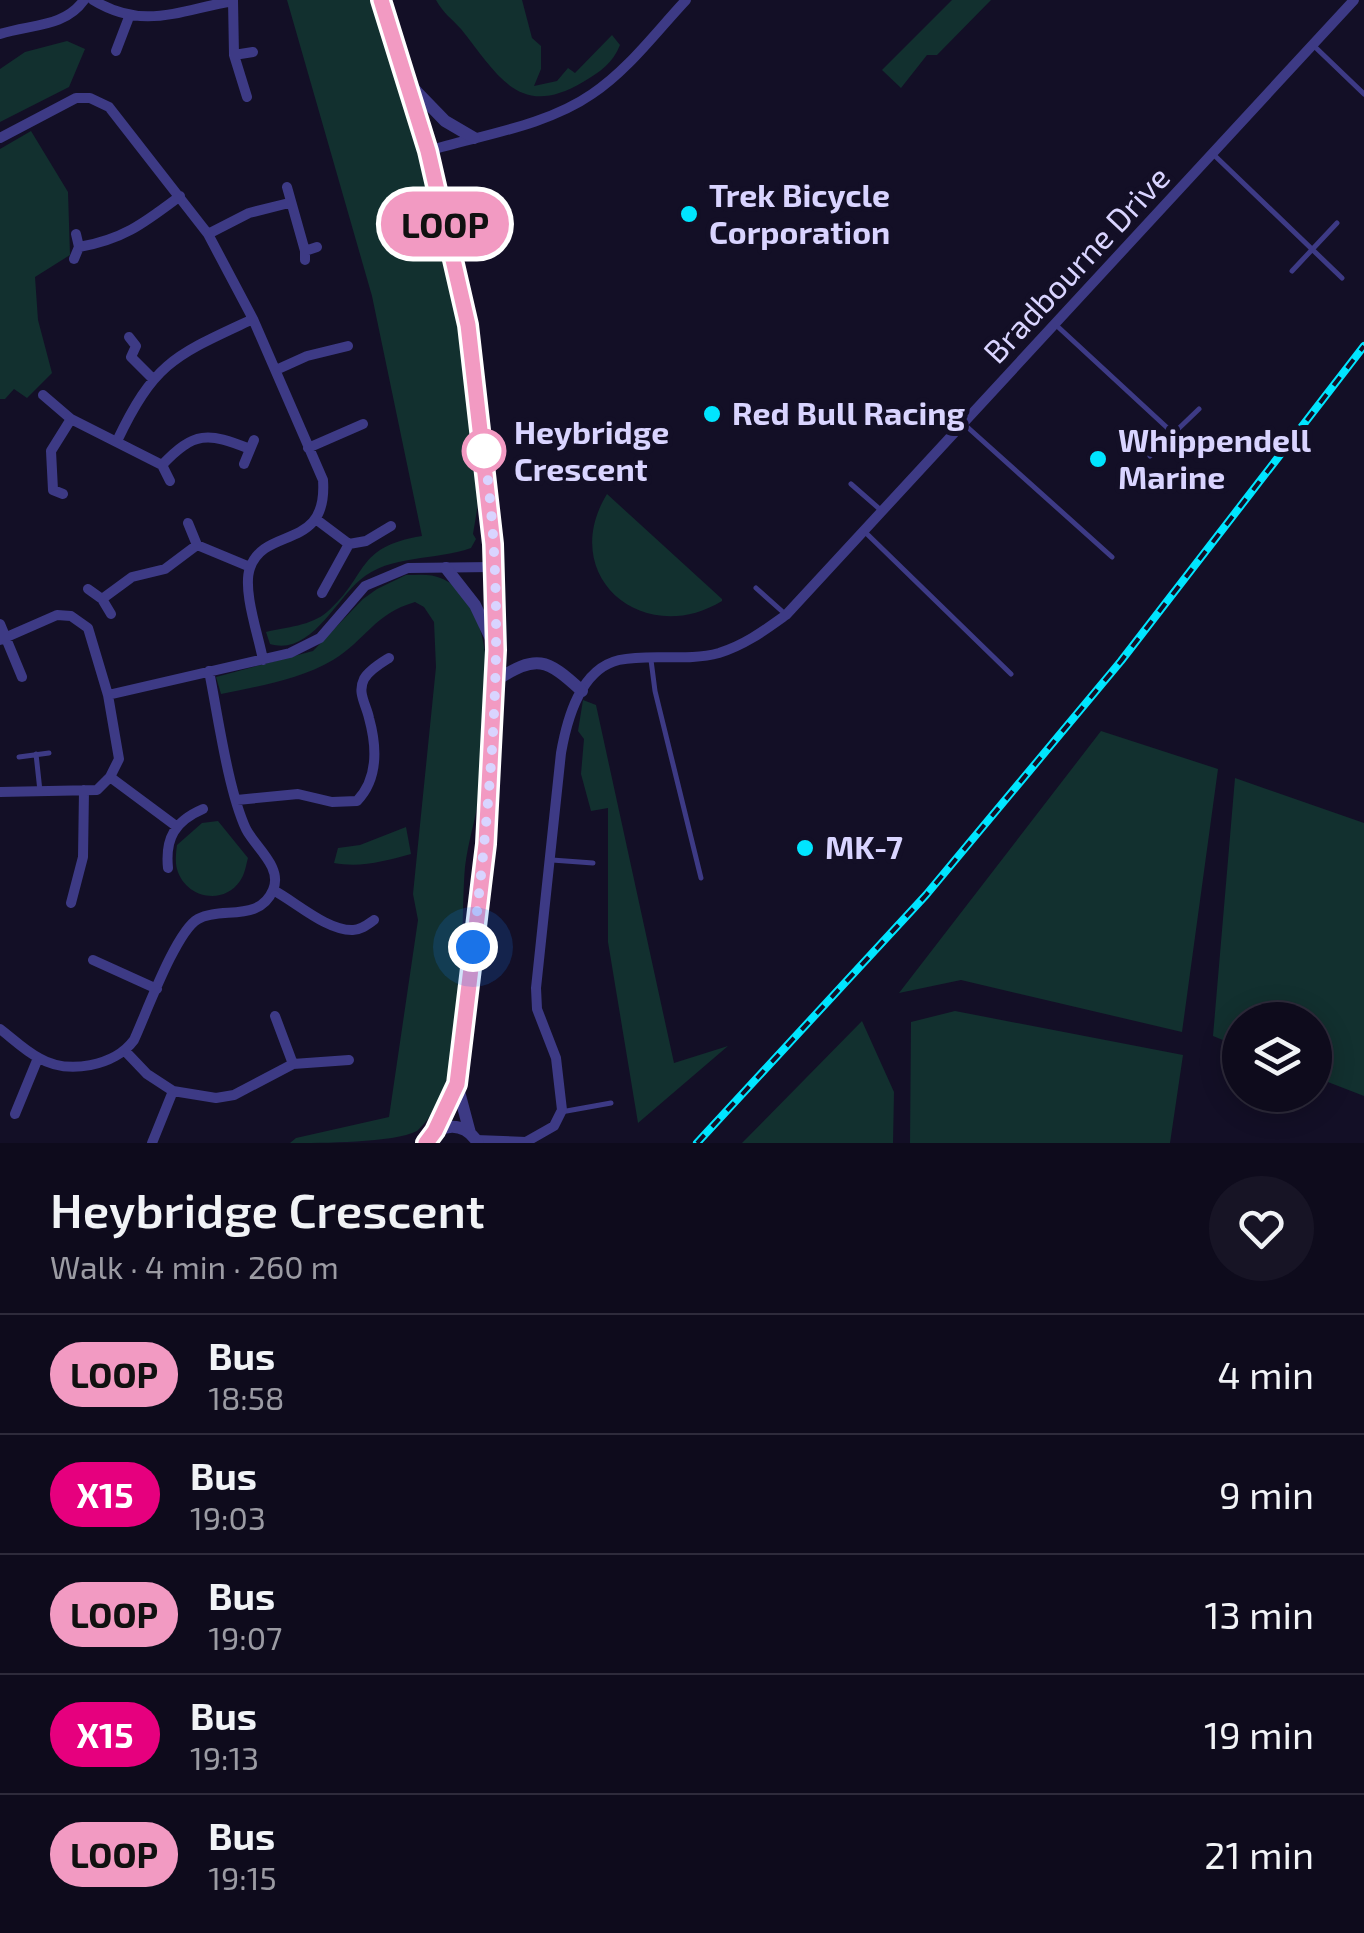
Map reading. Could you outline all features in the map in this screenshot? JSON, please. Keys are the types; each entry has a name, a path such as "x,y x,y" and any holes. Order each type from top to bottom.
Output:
{"street":[{"path":"0,34 56,22 84,0"},
{"path":"93,0 130,17 168,16 233,0 234,55 246,97"},
{"path":"382,0 428,151 468,325 493,544 496,650 486,844 457,1084 430,1137"},
{"path":"428,151 552,114 589,96 610,80 686,0"},
{"name":"Bradbourne Drive","path":"561,1112 556,1058 537,1009 537,962 560,753 567,722 593,673 618,660 682,659 719,653 751,640 786,615 1354,0"},
{"path":"116,52 130,17"},
{"path":"234,55 253,52"},
{"path":"410,85 446,121 474,138"},
{"path":"0,138 76,98 90,98 109,108 208,234 253,319 323,480 324,498 317,520 262,551 250,567 248,592 264,660"},
{"path":"286,187 305,256 317,247"},
{"path":"80,247 110,242 134,231 180,196"},
{"path":"208,234 249,214 288,203"},
{"path":"74,259 80,247 76,234"},
{"path":"117,441 136,401 152,378 173,359 253,319"},
{"path":"129,338 136,346 131,358 152,378"},
{"path":"276,370 308,356 348,346"},
{"path":"43,395 70,418 162,465 170,481"},
{"path":"58,492 51,451 70,418"},
{"path":"308,448 363,424"},
{"path":"162,465 178,448 198,437 252,445 244,464"},
{"path":"317,520 349,544 366,542 391,526"},
{"path":"188,522 197,545 250,567"},
{"path":"322,592 349,544"},
{"path":"102,599 132,577 166,570 197,545"},
{"path":"108,695 290,653 320,638 365,586 408,568 493,567"},
{"path":"446,568 475,605 496,650"},
{"path":"88,589 102,599 111,614"},
{"path":"0,792 96,790 110,777 119,759 108,695 88,628 71,616 57,615 3,639"},
{"path":"0,624 22,677"},
{"path":"237,800 298,794 332,802 357,801 369,788 374,763 369,716 361,695 364,678 389,658"},
{"path":"495,681 518,666 542,662 556,667 582,690"},
{"path":"0,1029 38,1058 58,1065 105,1062 126,1052 183,931 200,917 257,908 274,890 274,872 247,831 237,800 208,672"},
{"path":"110,777 176,826"},
{"path":"71,903 84,857 84,790"},
{"path":"168,868 166,846 176,826 203,809"},
{"path":"274,890 348,931 359,930 374,920"},
{"path":"94,960 157,990"},
{"path":"275,1016 292,1064"},
{"path":"126,1052 147,1074 173,1091 216,1098 234,1095 292,1064 349,1060"},
{"path":"16,1114 38,1058"},
{"path":"457,1084 475,1138"},
{"path":"152,1143 173,1091"},
{"path":"413,1143 453,1126 475,1138 525,1142 554,1126 561,1112"}],"lane":[{"path":"1313,45 1364,94"},
{"path":"1213,154 1342,278"},
{"path":"1292,271 1338,223"},
{"path":"1056,325 1200,458"},
{"path":"1150,456 1198,409"},
{"path":"965,425 1112,558"},
{"path":"851,484 883,512"},
{"path":"865,532 1011,674"},
{"path":"756,588 786,615"},
{"path":"651,660 655,691 701,878"},
{"path":"20,758 49,753"},
{"path":"36,754 40,791"},
{"path":"548,860 594,863"},
{"path":"561,1112 612,1103"}],"green space":[{"path":"287,0 373,0 406,101 450,279 471,405 471,461 483,503 478,504 473,534 476,539 471,548 399,562 372,572 309,635 284,646 270,644 266,632 321,617 373,555 384,547 422,536 372,296"},
{"path":"436,0 522,0 532,38 541,46 541,69 534,86 557,81 568,68 575,73 612,35 620,45 605,66 583,82 561,93 526,94 499,76"},
{"path":"952,0 991,0 937,55 927,55 901,88 882,70"},
{"path":"67,41 85,49 69,87 0,122 0,69 25,52"},
{"path":"31,131 68,192 70,255 35,277 38,320 52,373 27,398 14,389 0,399 0,149"},
{"path":"607,494 722,601 692,614 664,616 638,610 616,596 601,577 593,552 594,524"},
{"path":"406,575 438,577 462,594 476,616 488,676 484,769 465,867 454,1045 434,1109 417,1131 375,1140 290,1143 296,1138 389,1117 418,920 413,894 436,667 434,622 424,607 415,602 390,613 333,660 306,673 221,694 216,677 313,651 363,599"},
{"path":"583,700 596,705 674,1063 728,1046 638,1123 608,942 608,808 591,811 581,774 584,739 578,731"},
{"path":"1101,731 1218,769 1182,1032 961,980 899,993"},
{"path":"1235,778 1364,823 1364,1096 1332,1084 1332,1002 1222,1002 1222,1040 1213,1036"},
{"path":"218,821 248,858 242,878 233,889 215,896 205,895 181,879 176,866 177,845 202,823"},
{"path":"406,827 411,854 363,864 334,863 338,848 360,845"},
{"path":"955,1011 1183,1055 1170,1143 910,1143 911,1022"},
{"path":"862,1021 894,1092 893,1143 742,1143"}],"railway":[{"path":"697,1143 926,895 1121,661 1364,346"}],"bus line":[{"name":"LOOP","path":"381,0 428,151 468,325 493,544 496,650 486,844 457,1084 426,1143"}],"place":[{"name":"Trek Bicycle Corporation","path":"689,214"},
{"name":"Red Bull Racing","path":"712,414"},
{"name":"Heybridge Crescent","path":"484,451"},
{"name":"Whippendell Marine","path":"1098,459"},
{"name":"MK-7","path":"805,848"}],"route":[{"path":"473,947 486,844 496,650 491,504 484,451"}]}
